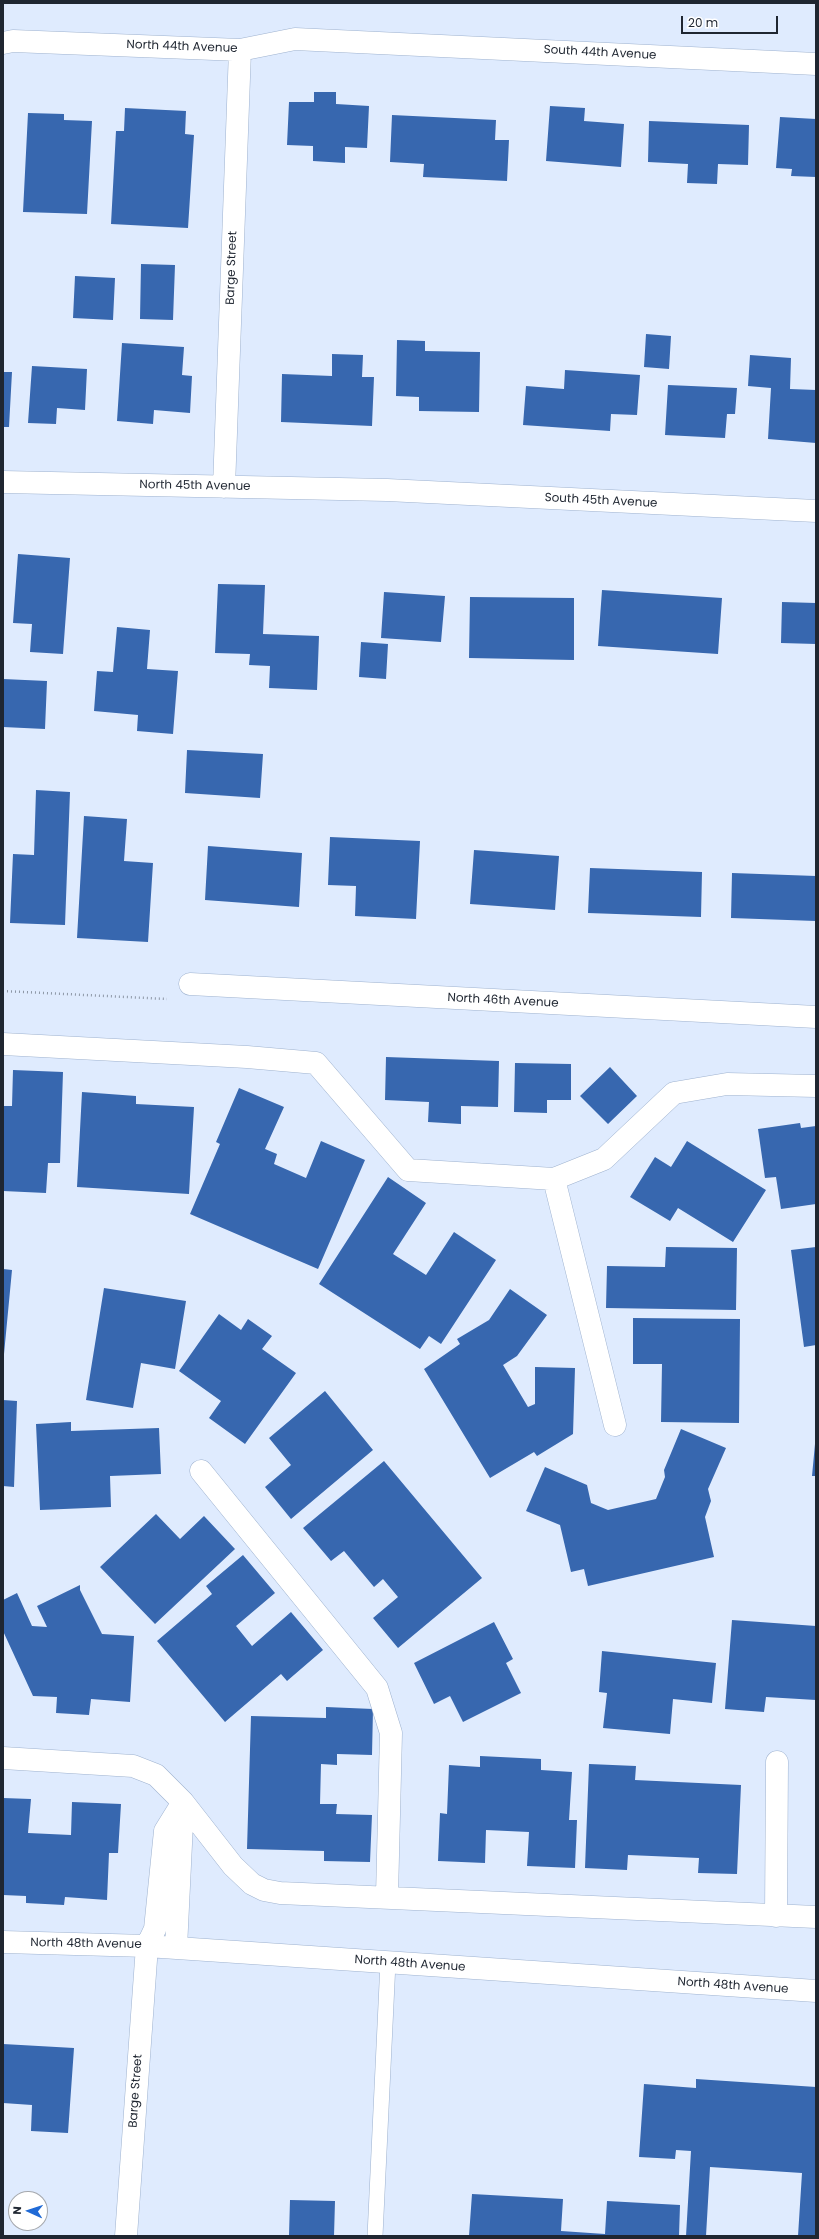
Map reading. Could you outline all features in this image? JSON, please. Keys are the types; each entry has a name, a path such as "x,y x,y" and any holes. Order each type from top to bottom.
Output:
{"street":[{"name":"North 44th Avenue","path":"3,43 13,41 240,50 295,39 384,43"},
{"name":"South 44th Avenue","path":"384,43 816,64"},
{"name":"Barge Street","path":"224,487 240,50"},
{"name":"North 45th Avenue","path":"3,482 387,490"},
{"name":"South 45th Avenue","path":"387,490 816,512"},
{"name":"North 46th Avenue","path":"190,984 816,1017"},
{"path":"3,1044 239,1056 316,1063 408,1170 554,1179 604,1158 674,1093 727,1084 816,1086"},
{"path":"554,1179 615,1425"},
{"path":"201,1471 377,1688 391,1733 387,1896"},
{"path":"3,1758 133,1766 156,1774 183,1802 233,1866 252,1884 264,1890 280,1893 387,1896 816,1917"},
{"path":"776,1916 777,1762"},
{"path":"147,1946 155,1930 165,1831 183,1802"},
{"path":"176,1948 183,1802"},
{"name":"North 48th Avenue","path":"3,1942 147,1946 816,1991"},
{"name":"Barge Street","path":"126,2236 147,1946"}],"lane":[{"path":"375,2236 388,1962"}],"path":[{"path":"3,991 189,1000 190,984"}],"building":[{"path":"314,92 336,92 336,104 369,106 367,148 345,147 345,163 313,161 313,146 287,145 289,102 314,102"},
{"path":"550,106 585,108 584,121 624,124 621,167 546,161"},
{"path":"125,108 186,111 185,134 194,135 188,228 111,224 116,131 124,131"},
{"path":"28,113 64,114 64,120 92,121 87,214 23,212"},
{"path":"392,115 496,120 495,140 509,140 507,181 423,177 424,164 390,162"},
{"path":"780,117 816,119 816,177 791,176 792,169 776,168"},
{"path":"649,121 749,125 748,165 718,164 717,184 687,183 688,164 648,162"},
{"path":"141,264 175,265 173,320 140,319"},
{"path":"75,276 115,278 113,320 73,318"},
{"path":"646,334 671,336 669,369 644,367"},
{"path":"397,340 425,341 425,351 480,352 479,412 419,411 419,397 396,396"},
{"path":"122,343 184,347 182,375 192,376 190,413 154,410 153,424 117,421"},
{"path":"332,354 363,355 362,377 374,377 372,426 281,422 282,374 332,376"},
{"path":"750,355 791,358 790,389 816,390 816,443 768,439 771,388 748,386"},
{"path":"32,366 87,369 85,410 57,408 56,424 28,423"},
{"path":"565,370 640,375 637,415 611,414 610,431 523,425 526,386 564,389"},
{"path":"3,372 12,372 9,427 3,427"},
{"path":"668,385 737,388 735,414 727,414 725,438 665,435"},
{"path":"18,554 70,558 63,654 30,652 32,624 13,623"},
{"path":"218,584 265,585 263,634 319,636 317,690 269,688 270,666 249,665 250,654 215,653"},
{"path":"602,590 722,598 718,654 598,646"},
{"path":"384,592 445,596 441,642 381,638"},
{"path":"470,597 574,598 574,660 469,658"},
{"path":"782,602 816,603 816,644 781,643"},
{"path":"117,627 150,630 147,669 178,671 173,734 137,731 138,715 94,711 97,671 113,672"},
{"path":"361,642 388,644 386,679 359,677"},
{"path":"3,679 47,681 45,729 3,727"},
{"path":"187,750 263,754 260,798 185,793"},
{"path":"36,790 70,792 65,925 10,923 13,854 34,855"},
{"path":"84,816 127,819 124,861 153,863 148,942 77,938"},
{"path":"330,837 420,841 416,919 355,916 356,886 328,885"},
{"path":"208,846 302,853 299,907 205,900"},
{"path":"474,850 559,856 555,910 470,904"},
{"path":"590,868 702,872 701,917 588,913"},
{"path":"732,873 816,876 816,921 731,918"},
{"path":"386,1057 499,1061 498,1107 461,1106 461,1124 428,1122 429,1102 385,1100"},
{"path":"515,1063 571,1064 571,1100 547,1100 547,1113 514,1112"},
{"path":"610,1067 637,1096 608,1124 580,1096"},
{"path":"13,1070 63,1072 60,1163 48,1163 46,1193 3,1191 3,1106 12,1106"},
{"path":"239,1088 284,1107 265,1149 277,1154 274,1164 306,1178 321,1141 365,1160 318,1269 190,1214 220,1144 216,1142"},
{"path":"82,1092 136,1096 136,1104 194,1107 189,1194 77,1187"},
{"path":"800,1123 801,1128 816,1126 816,1204 781,1209 776,1177 765,1178 758,1129"},
{"path":"687,1141 766,1190 733,1242 678,1208 670,1221 630,1197 655,1157 671,1167"},
{"path":"388,1177 426,1203 393,1254 426,1275 454,1232 496,1260 441,1344 429,1336 420,1349 319,1284"},
{"path":"666,1247 737,1248 736,1310 606,1308 607,1266 665,1267"},
{"path":"816,1247 816,1345 804,1347 791,1250"},
{"path":"3,1269 12,1270 4,1354 3,1354"},
{"path":"104,1288 186,1301 175,1369 141,1363 133,1408 86,1400"},
{"path":"510,1289 547,1315 517,1356 503,1365 528,1407 535,1404 535,1367 575,1368 573,1434 537,1456 534,1452 490,1478 424,1369 460,1344 457,1339 489,1320"},
{"path":"219,1314 241,1330 248,1319 272,1336 262,1349 296,1373 245,1444 209,1418 221,1401 179,1371"},
{"path":"633,1318 740,1319 739,1423 661,1422 662,1364 633,1364"},
{"path":"325,1391 373,1450 291,1519 265,1487 291,1465 269,1438"},
{"path":"3,1400 17,1401 14,1487 3,1486"},
{"path":"71,1422 71,1431 159,1428 161,1474 110,1476 111,1507 40,1510 36,1424"},
{"path":"681,1429 726,1448 708,1489 711,1501 705,1517 714,1557 588,1586 584,1569 571,1572 560,1525 526,1511 545,1467 587,1485 591,1503 608,1510 656,1499 665,1477 664,1470"},
{"path":"815,1444 816,1476 812,1476"},
{"path":"384,1461 482,1578 398,1648 373,1618 398,1597 383,1579 374,1587 344,1551 331,1561 303,1528"},
{"path":"156,1514 180,1539 204,1516 235,1549 155,1624 100,1567"},
{"path":"243,1555 275,1593 236,1626 252,1646 291,1612 323,1650 287,1681 281,1674 225,1722 157,1641 212,1594 206,1586"},
{"path":"80,1585 80,1590 102,1634 134,1636 130,1702 91,1699 89,1715 56,1713 57,1697 33,1696 3,1631 3,1600 17,1593 32,1626 47,1627 37,1606"},
{"path":"732,1620 816,1626 816,1700 766,1697 764,1712 725,1709"},
{"path":"494,1622 513,1659 506,1663 521,1693 463,1722 450,1696 434,1704 414,1663"},
{"path":"602,1651 716,1663 712,1703 673,1699 670,1734 603,1728 607,1693 599,1692"},
{"path":"326,1707 373,1709 372,1755 337,1754 337,1765 321,1764 320,1804 337,1804 336,1814 372,1815 370,1862 324,1861 324,1851 247,1849 251,1716 326,1718"},
{"path":"480,1756 541,1759 541,1770 572,1772 569,1820 577,1820 575,1868 527,1866 529,1832 486,1830 485,1863 438,1861 440,1813 447,1814 449,1765 480,1767"},
{"path":"589,1764 636,1766 635,1780 741,1785 737,1874 698,1873 699,1858 628,1855 627,1870 585,1868"},
{"path":"3,1798 31,1799 28,1833 71,1835 72,1802 121,1804 118,1853 109,1853 107,1900 65,1897 64,1905 26,1903 26,1896 3,1895"},
{"path":"3,2044 74,2048 68,2133 31,2131 32,2105 3,2103"},
{"path":"696,2079 816,2087 816,2236 798,2236 802,2173 710,2167 706,2236 686,2236 691,2151 676,2150 675,2159 639,2157 644,2084 696,2088"},
{"path":"472,2194 563,2199 561,2231 605,2234 607,2201 680,2205 679,2236 469,2236"},
{"path":"290,2200 335,2201 334,2236 289,2236"}]}
